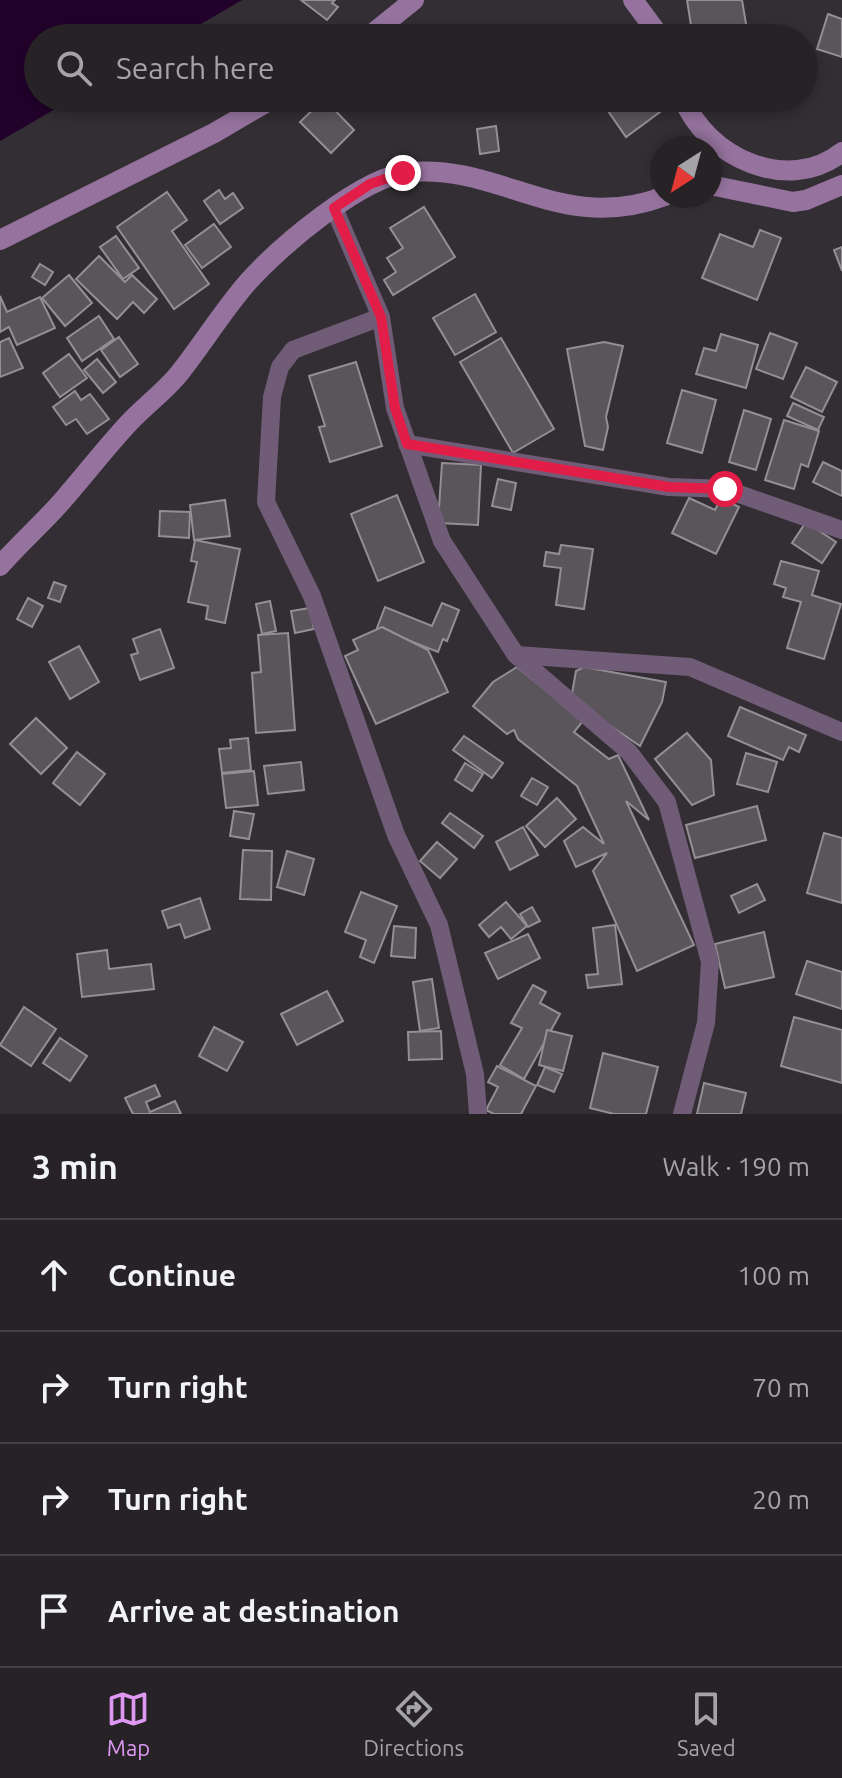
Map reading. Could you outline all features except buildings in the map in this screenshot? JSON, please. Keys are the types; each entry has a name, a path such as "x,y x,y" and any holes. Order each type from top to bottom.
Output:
{"main road":[{"path":"384,24 414,0"},
{"path":"633,0 651,24"},
{"path":"0,240 250,112"},
{"path":"690,112 702,136"},
{"path":"722,150 749,161 793,172 814,170 842,152"},
{"path":"0,566 126,425 176,377 249,281 334,208 377,180 423,171 467,178 567,206 615,209 650,200"},
{"path":"722,187 793,202 842,185"}],"street":[{"path":"334,208 381,317 395,408 442,541 516,655 629,752 667,802 710,962 706,1023 682,1114"},
{"path":"381,317 293,350 280,367 272,397 266,502 312,596 396,835 439,925 475,1074 478,1114"},
{"path":"407,444 669,487 725,489 842,530"},
{"path":"516,655 690,667 842,732"}],"shaded area":[{"path":"0,0 242,0 201,24 24,24 24,112 50,112 0,141"}],"route":[{"path":"403,173 370,184 334,208 381,317 395,408 407,444 669,487 725,489"}]}
